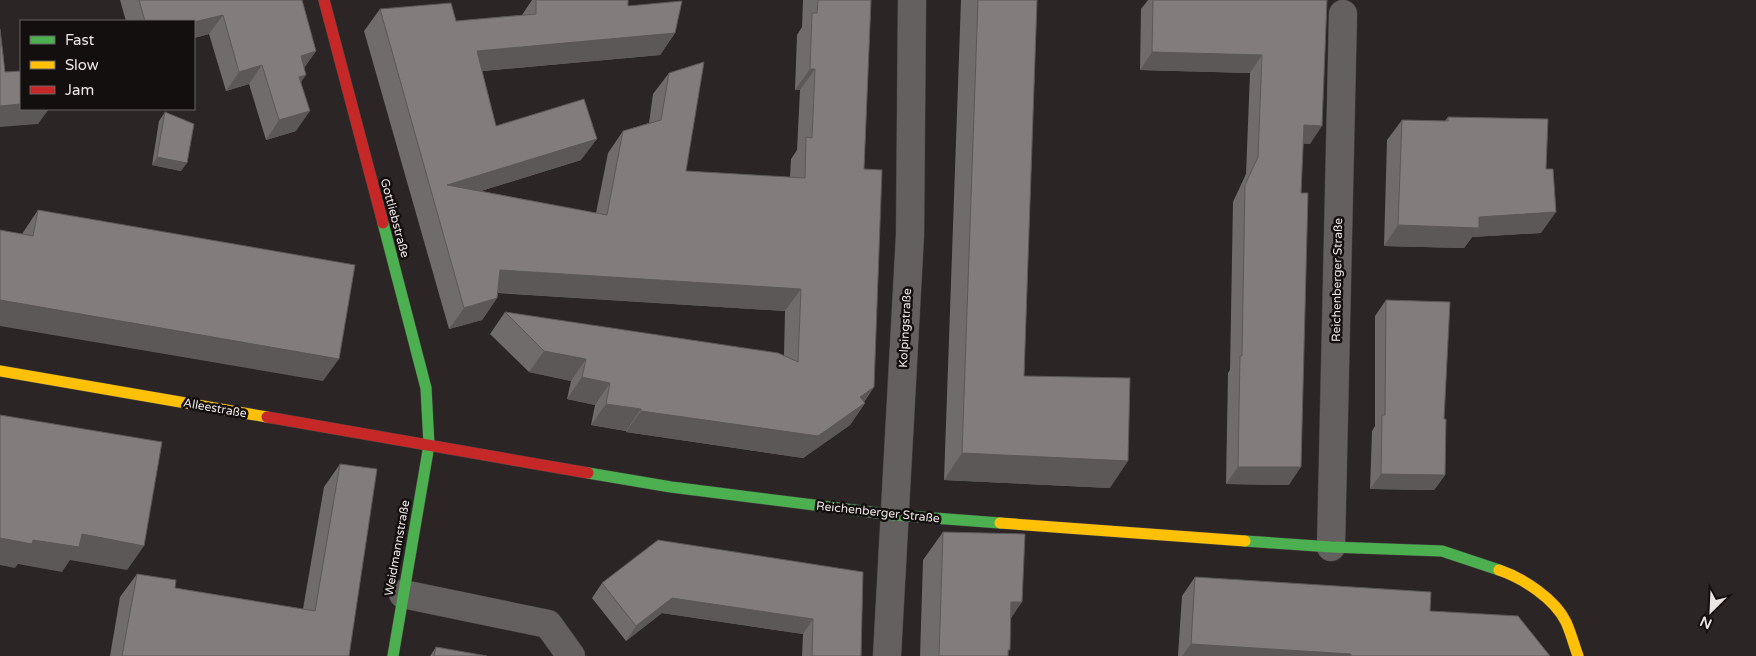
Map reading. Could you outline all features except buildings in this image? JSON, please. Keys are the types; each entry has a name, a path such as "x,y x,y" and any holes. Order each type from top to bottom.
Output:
{"street":[{"name":"Gottliebstraße","path":"324,0 426,388 429,446"},
{"name":"Kolpingstraße","path":"887,656 910,234 912,0"},
{"name":"Reichenberger Straße","path":"1331,547 1343,14"},
{"name":"Alleestraße","path":"0,371 429,446"},
{"name":"Reichenberger Straße","path":"429,446 671,487 894,515 1331,547 1442,552 1512,574 1545,595 1566,621 1578,656"},
{"name":"Weidmannstraße","path":"393,656 429,446"},
{"path":"403,594 548,624 571,656"}],"traffic: fast":[{"path":"383,223 426,388 429,445 393,656"},
{"path":"588,473 671,487 894,515 1000,523"},
{"path":"1245,541 1331,547 1442,551 1499,570"}],"traffic: slow":[{"path":"0,371 267,417"},
{"path":"1000,523 1245,541"},
{"path":"1499,570 1528,584 1554,605 1566,622 1578,656"}],"traffic: jam":[{"path":"324,0 383,223"},
{"path":"267,417 588,473"}]}
